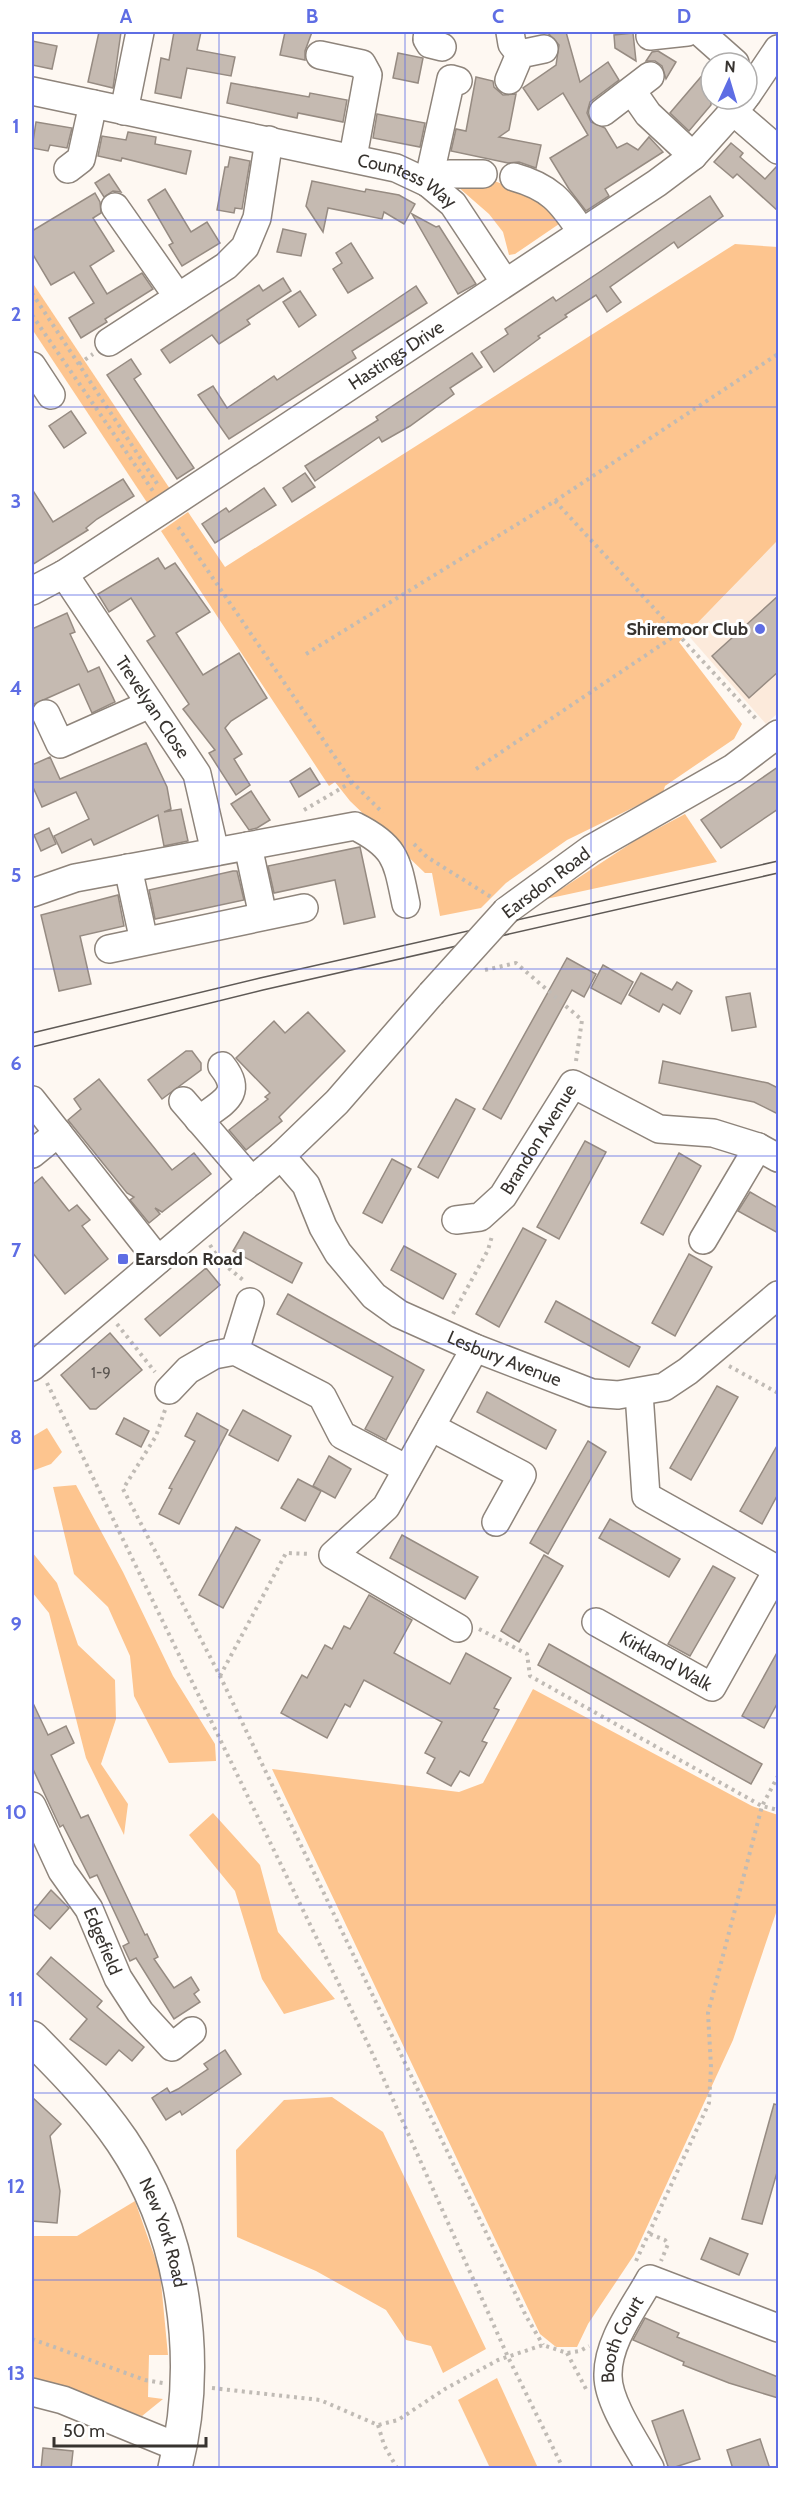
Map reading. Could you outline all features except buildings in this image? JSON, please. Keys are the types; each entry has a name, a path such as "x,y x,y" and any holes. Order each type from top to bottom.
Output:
{"main road":[{"name":"New York Road","path":"32,2038 66,2072 122,2141 154,2203 171,2249 183,2304 187,2342 188,2386 178,2458"}],"street":[{"path":"124,111 140,32"},
{"path":"650,36 687,32"},
{"path":"700,32 721,51"},
{"path":"509,80 525,45"},
{"name":"Hastings Drive","path":"759,75 778,50"},
{"path":"320,55 362,64 368,75 353,157"},
{"path":"428,183 451,79 458,81"},
{"path":"603,112 641,84 648,114 693,156"},
{"name":"Countess Way","path":"32,91 353,157 396,168 428,183 453,204 504,281"},
{"path":"68,169 81,159 93,104"},
{"name":"Hastings Drive","path":"32,591 64,574 504,281 657,183 693,156 730,111"},
{"path":"756,111 778,150"},
{"path":"109,342 226,266 245,247 257,218 269,140"},
{"path":"428,183 449,174 483,174"},
{"path":"514,177 537,184 560,201 581,231"},
{"path":"115,207 178,297"},
{"path":"32,368 51,395"},
{"name":"Trevelyan Close","path":"64,574 197,774 215,852"},
{"path":"46,714 60,744 150,704"},
{"name":"Earsdon Road","path":"34,1365 281,1156 344,1094 430,994 502,905 591,849 733,768 776,736"},
{"path":"32,893 75,878 355,826 378,837 396,859 406,904"},
{"path":"260,843 263,916"},
{"path":"128,868 144,941"},
{"path":"109,949 304,908"},
{"path":"222,1066 232,1078 234,1086 231,1094 191,1111 252,1181"},
{"name":"Brandon Avenue","path":"456,1220 480,1217 503,1196 573,1084 659,1129 713,1133 768,1152 703,1240"},
{"path":"32,1100 158,1260"},
{"path":"32,1154 58,1133"},
{"name":"Lesbury Avenue","path":"281,1156 306,1185 323,1227 338,1253 374,1296 399,1314 442,1334 592,1393 618,1395 664,1387 778,1295"},
{"path":"235,1351 250,1302"},
{"path":"458,1628 333,1555 386,1507 475,1348"},
{"path":"169,1390 188,1370 214,1355 235,1351 322,1396 342,1436 407,1469"},
{"name":"Kirkland Walk","path":"596,1622 712,1687 778,1570 646,1496 639,1393"},
{"path":"430,1427 522,1475 496,1522"},
{"name":"Edgefield","path":"32,1806 62,1871 89,1909 118,1978 140,2012 172,2047 192,2031"},
{"path":"650,2279 776,2319"},
{"name":"Booth Court","path":"650,2279 612,2347 608,2376 612,2396 650,2469"},
{"path":"32,2392 63,2400 178,2458"}],"path":[{"path":"32,293 160,488 165,508"},
{"path":"32,315 352,782 384,814"},
{"path":"306,654 555,501 778,354"},
{"path":"555,501 776,736"},
{"path":"476,769 679,633"},
{"path":"406,836 428,857 502,905"},
{"path":"516,963 582,1020 573,1084"},
{"path":"442,1334 488,1250 503,1196"},
{"path":"199,1226 220,1261 240,1279 251,1282 250,1302"},
{"path":"103,1307 169,1390 156,1436 123,1489 220,1676 526,2316 543,2345"},
{"path":"707,1354 778,1394"},
{"path":"34,1365 364,2036 508,2356 563,2469"},
{"path":"220,1676 285,1553 333,1555"},
{"path":"458,1628 476,1627 527,1654 530,1676 762,1806 778,1810"},
{"path":"650,2279 669,2249 665,2240 650,2234 709,2103 711,2067 708,2013 762,1806 778,1776"},
{"path":"397,2469 384,2445 378,2425 398,2420 474,2372 508,2356 543,2345 567,2353"}],"shaded area":[{"path":"492,180 543,200 560,219 559,224 515,254 509,255 503,232 489,214 458,187"},
{"path":"735,244 778,247 778,540 679,642 742,724 734,739 665,786 663,793 567,840 506,883 481,908 440,916 432,873 425,873 350,801 335,782 329,786 161,531 188,512 225,567"},
{"path":"32,282 170,489 148,504 32,329"},
{"path":"778,540 778,713 766,724 687,634"},
{"path":"685,814 717,862 546,899 636,840"},
{"path":"47,1428 62,1452 51,1464 32,1471 32,1437"},
{"path":"76,1485 123,1572 173,1676 215,1744 216,1761 169,1763 134,1696 130,1656 108,1607 74,1574 53,1487"},
{"path":"32,1552 57,1583 78,1645 115,1680 116,1719 101,1764 128,1804 124,1835 86,1758 49,1613 32,1592"},
{"path":"533,1689 752,1806 778,1815 778,1907 733,2040 634,2255 588,2324 577,2347 556,2347 540,2334 272,1769 459,1792 483,1783"},
{"path":"213,1813 260,1865 278,1932 335,1999 284,2014 262,1979 235,1891 189,1835"},
{"path":"332,2097 383,2132 486,2349 443,2373 431,2346 406,2340 386,2310 316,2271 237,2237 236,2150 284,2100"},
{"path":"135,2201 160,2272 168,2355 149,2355 148,2397 163,2399 142,2416 32,2379 32,2236 77,2236"},
{"path":"497,2378 538,2468 490,2468 458,2400"}],"tram line":[{"path":"32,1033 260,978 778,861"},
{"path":"32,1047 263,990 778,873"}],"place":[{"name":"Shiremoor Club","path":"760,629"},
{"name":"Earsdon Road","path":"123,1259"}]}
